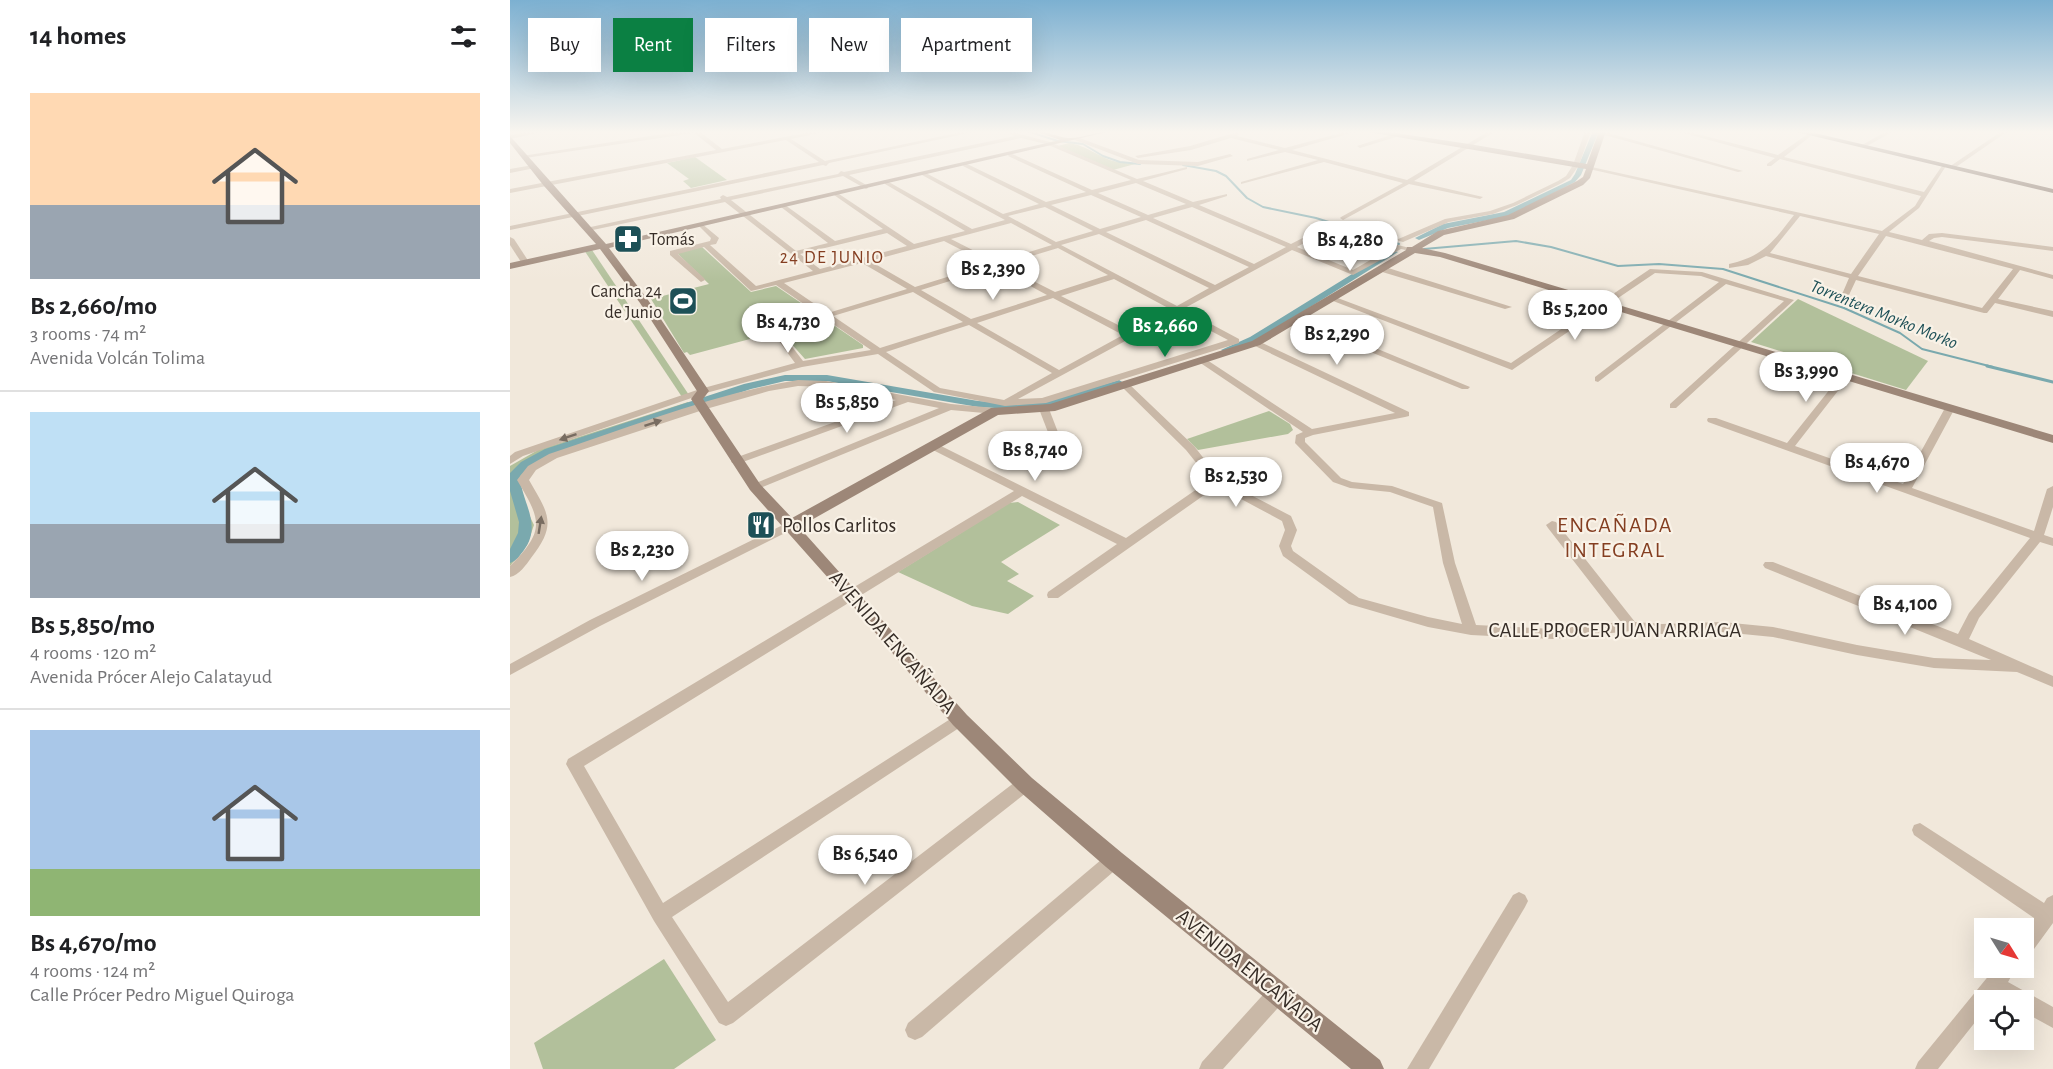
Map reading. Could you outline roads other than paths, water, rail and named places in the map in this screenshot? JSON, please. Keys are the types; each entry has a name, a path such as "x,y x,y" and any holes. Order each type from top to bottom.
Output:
{"main road":[{"path":"2010,181 2053,190"},
{"path":"2015,181 2053,190"}],"street":[{"name":"AVENIDA ENCAÑADA","path":"544,181 588,229 644,302 736,461 755,487 852,594 960,720 1025,783 1114,860 1371,1069"},
{"path":"510,191 563,181"},
{"path":"510,228 735,181"},
{"path":"588,229 813,181"},
{"path":"855,181 866,188"},
{"path":"510,266 895,181"},
{"path":"778,283 937,390 1000,407 1043,401 1236,341 937,181"},
{"path":"997,181 1216,289"},
{"path":"1065,181 1255,267"},
{"path":"1002,216 1135,181 1353,273 1399,243 1447,220 1491,213 1515,204 1560,181"},
{"path":"1243,183 1250,181"},
{"path":"1404,181 1480,197"},
{"path":"510,461 519,454 538,447 700,400 798,383 826,384 951,407 1044,409 1204,362 1256,343 1382,269 1414,247 1448,230 1502,220 1583,181"},
{"path":"1651,181 1923,242 2053,277"},
{"path":"1870,181 1926,195"},
{"path":"1837,297 1846,293 1853,277 1884,233 1917,207 1935,181"},
{"path":"1343,218 1408,182"},
{"path":"886,183 970,231"},
{"path":"711,186 819,272"},
{"path":"836,194 913,247"},
{"path":"826,316 1225,195"},
{"path":"783,206 834,243"},
{"path":"1732,266 1752,262 1767,254 1799,213"},
{"path":"706,245 754,289 1011,221"},
{"path":"701,225 715,238 713,242 673,253 701,280"},
{"path":"510,670 595,623 789,526 933,447 1058,373 1178,310 1324,228 1399,243 1442,255 2053,439"},
{"path":"795,254 889,230"},
{"path":"1923,242 1932,236 1942,235 2053,249"},
{"path":"944,238 1130,335"},
{"path":"510,239 525,262"},
{"path":"1767,254 1984,311 2017,269"},
{"path":"863,260 1058,373"},
{"path":"1382,269 1508,307"},
{"path":"1332,299 1512,367 1653,271 1692,273 1790,300 1673,406"},
{"path":"510,573 534,545 542,526 542,516 523,480 532,468 553,456 801,364 880,351 1114,276"},
{"path":"1598,379 1725,281"},
{"path":"1994,300 2053,314"},
{"path":"1297,319 1465,387"},
{"path":"777,333 801,364"},
{"path":"1256,343 1405,414 1310,432 1300,437 1300,443 1336,480 1350,485 1392,489 1438,505 1449,563 1471,630"},
{"path":"1204,362 1310,432"},
{"path":"1789,447 1845,376"},
{"path":"1053,595 1216,481 1214,475 1196,456 1126,386"},
{"path":"736,461 908,399"},
{"path":"755,487 951,407"},
{"path":"1906,489 1950,408"},
{"path":"1044,409 1060,453"},
{"path":"1712,420 2053,542"},
{"path":"933,447 1125,543"},
{"name":"CALLE PROCER JUAN ARRIAGA","path":"1216,481 1287,519 1292,530 1285,546 1287,553 1354,601 1428,622 1471,630 1553,634 1631,626 1662,629 1722,627 1773,632 1934,663 2020,667"},
{"path":"1961,641 1974,616 2038,536 2053,489"},
{"path":"1022,492 574,764 660,915 726,1016 1025,783"},
{"path":"1551,525 1631,626"},
{"path":"1769,565 1961,641 2053,682"},
{"path":"660,915 960,720"},
{"path":"1920,830 2050,910 2034,932"},
{"path":"915,1030 1114,860"},
{"path":"1417,1069 1519,901"},
{"path":"1925,1069 2000,978"},
{"path":"1995,985 2004,990"},
{"path":"1209,1069 1278,993"},
{"path":"2034,1007 2053,1018"}],"waterway":[{"name":"Torrentera Morko Morko","path":"1231,181 1247,198 1263,207 1316,218 1399,244"},
{"path":"1419,238 1446,226 1506,214 1573,181"},
{"name":"Torrentera Morko Morko","path":"1424,249 1516,241 1551,247 1618,266 1659,264 1723,269 1844,308 1900,333 1922,349 1993,367"},
{"path":"1226,350 1253,339 1394,252"},
{"name":"Torrentera Morko Morko","path":"1987,366 2053,382"},
{"path":"510,558 520,545 525,533 524,511 514,483 514,476 525,465 549,452 748,386 785,378 827,378 978,404 1028,407 1047,404 1119,383"}],"place":[{"name":"Tomás","path":"628,239"},
{"name":"Cancha 24 de Junio","path":"683,301"},
{"name":"Pollos Carlitos","path":"761,525"}],"district":[{"name":"24 DE JUNIO","path":"832,257"},
{"name":"ENCAÑADA INTEGRAL","path":"1615,536"}]}
